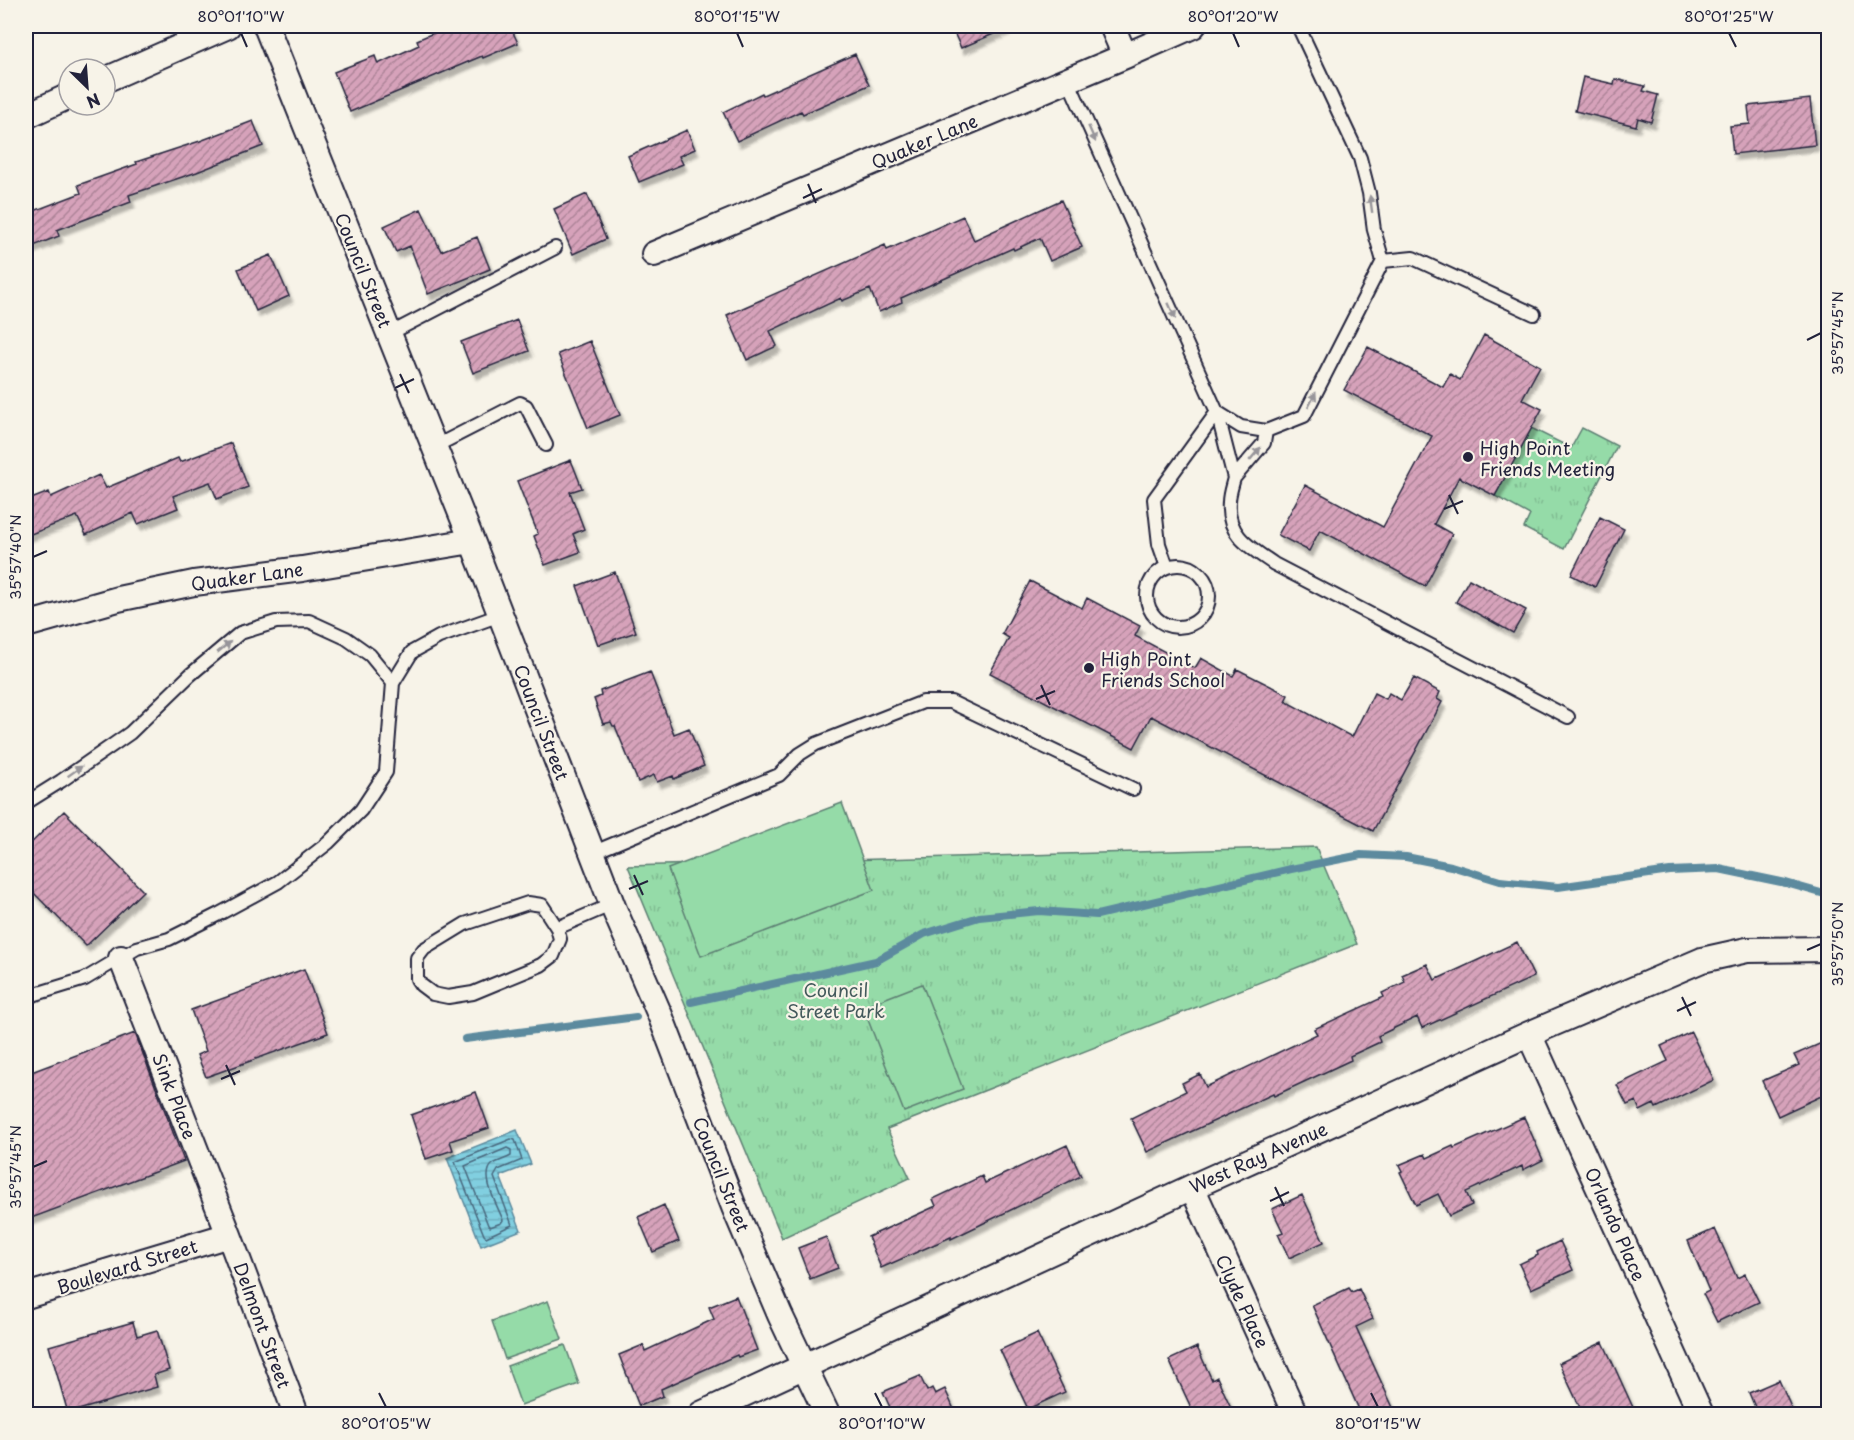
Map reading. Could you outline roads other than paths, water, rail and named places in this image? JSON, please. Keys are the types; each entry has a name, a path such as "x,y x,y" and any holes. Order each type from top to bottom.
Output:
{"street":[{"path":"117,75 228,26"},
{"name":"Council Street","path":"266,26 472,541 592,853 660,1015 734,1207 780,1315 827,1414"},
{"path":"1112,26 1125,56"},
{"name":"Quaker Lane","path":"654,255 1193,26"},
{"path":"26,116 57,102"},
{"name":"Quaker Lane","path":"26,625 118,599 194,583 302,569 472,541"},
{"name":"West Ray Avenue","path":"701,1414 1529,1034 1702,960 1747,950 1828,950"},
{"name":"Sink Place","path":"121,958 229,1235"},
{"name":"Orlando Place","path":"1529,1034 1701,1414"},
{"name":"Clyde Place","path":"1192,1187 1295,1414"},
{"name":"Boulevard Street","path":"26,1296 229,1235"},
{"name":"Delmont Street","path":"229,1235 296,1414"}],"lane":[{"path":"1217,412 1241,427 1266,431 1304,416 1383,261 1374,230 1369,193 1360,158 1298,26"},
{"path":"1068,80 1217,412 1234,478"},
{"path":"390,334 555,248"},
{"path":"1383,261 1413,258 1534,314"},
{"path":"434,447 520,403 526,406 546,445"},
{"path":"1167,567 1159,544 1154,499 1217,412"},
{"path":"1266,431 1264,443 1234,478 1228,503 1231,523 1240,540 1274,564 1568,717"},
{"path":"1183,565 1193,568 1207,583 1210,593 1209,603 1205,613 1190,626 1169,627 1159,622 1152,615 1148,605 1146,595 1149,585 1154,576 1167,567 1183,565"},
{"path":"26,997 85,979 137,948 169,939 278,882 328,843 361,810 386,772 393,683 412,652 439,637 500,615"},
{"path":"26,802 61,781 130,733 190,675 240,633 276,622 309,621 346,638 370,655 393,683"},
{"path":"592,853 778,775 800,754 816,744 923,702 951,702 1133,789"},
{"path":"528,903 542,905 557,928 560,939 554,956 541,965 473,993 448,997 433,994 417,979 417,958 424,949 465,924 528,903"},
{"path":"557,928 613,904"}],"water":[{"path":"517,1130 531,1164 500,1176 521,1230 481,1246 447,1158"}],"waterway":[{"path":"691,1002 876,961 924,934 979,917 1039,911 1097,915 1291,869 1361,855 1406,857 1451,866 1500,881 1558,887 1670,871 1719,869 1786,883 1828,895"},
{"path":"465,1039 636,1017"}],"place":[{"name":"High Point Friends Meeting","path":"1468,457"},
{"name":"High Point Friends School","path":"1089,668"}],"park label":[{"name":"Council Street Park","path":"836,999"}]}
